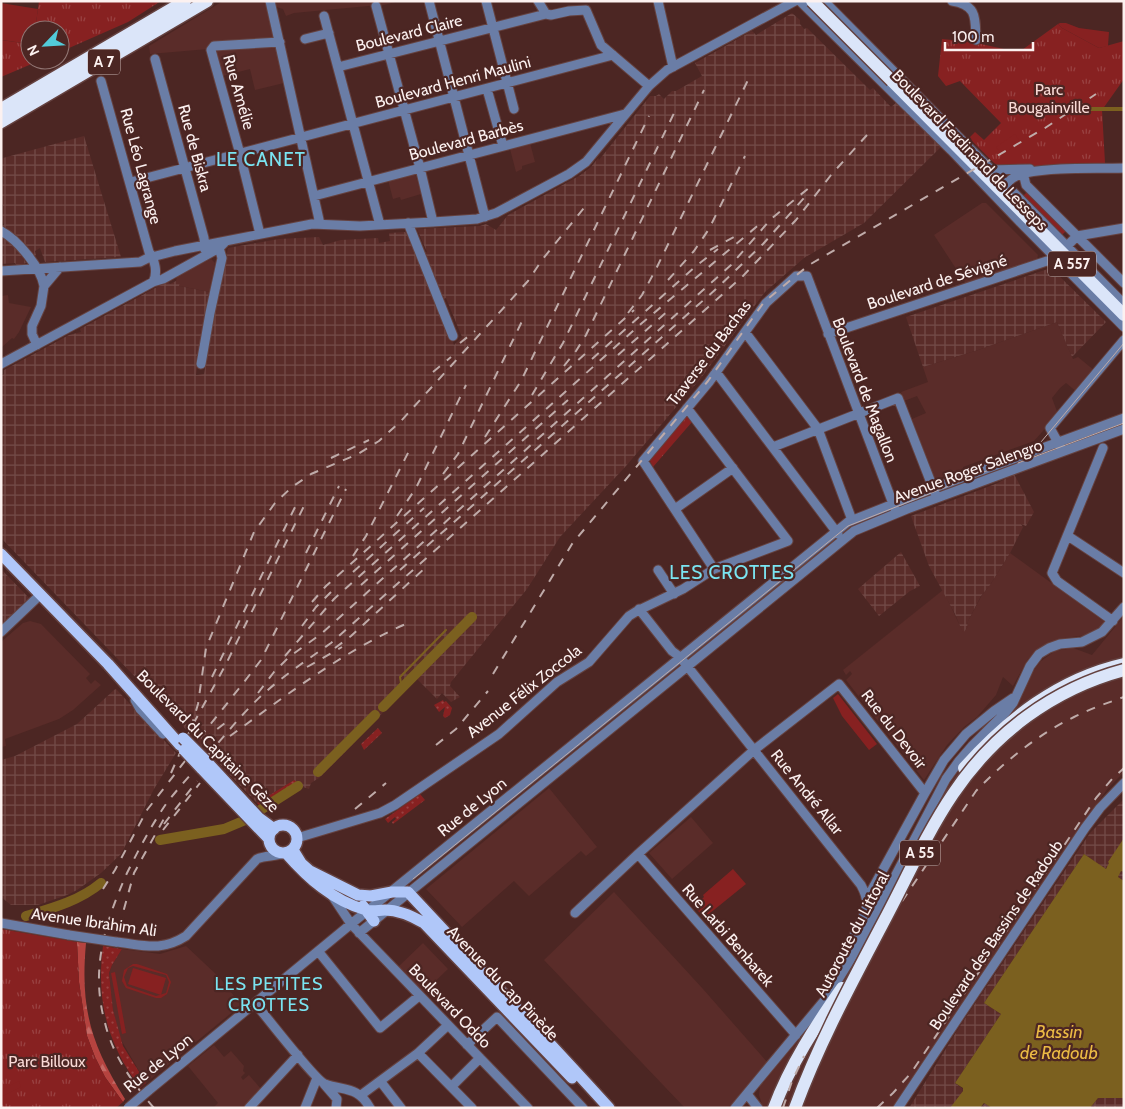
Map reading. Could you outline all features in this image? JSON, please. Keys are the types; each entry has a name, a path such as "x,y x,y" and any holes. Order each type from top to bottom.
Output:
{"highway":[{"name":"A 7","path":"1,109 186,1"},
{"name":"A 7","path":"1,122 207,1"},
{"path":"812,1 967,156 1024,220"},
{"name":"A 557","path":"1024,220 1122,320"},
{"name":"Autoroute du Littoral","path":"789,1108 808,1058 842,988 936,811 964,768 986,743 1030,706 1072,682 1124,664"},
{"name":"Autoroute du Littoral","path":"795,1108 813,1061 832,1020 931,832 962,781 989,748 1029,714 1080,685 1124,670"},
{"path":"774,1108 790,1071 822,1017 842,988"}],"main road":[{"name":"Boulevard du Capitaine Gèze","path":"1,554 119,677 142,694 180,744 269,836 274,850 288,852 310,871 358,895 371,896 392,892"},
{"name":"Boulevard du Capitaine Gèze","path":"269,836 281,825 288,826 294,831 297,838"},
{"path":"288,852 296,845 297,838"},
{"name":"Boulevard du Capitaine Gèze","path":"288,852 308,877 330,894 371,916"},
{"name":"Boulevard du Capitaine Gèze","path":"346,890 371,916"},
{"path":"392,892 408,892"},
{"name":"Avenue du Cap Pinède","path":"408,892 574,1075 599,1108"},
{"name":"Avenue du Cap Pinède","path":"371,916 387,910 410,915 424,923 609,1108"}],"street":[{"path":"270,1 320,224"},
{"path":"429,1 485,217"},
{"path":"486,1 514,109"},
{"path":"538,1 546,14"},
{"path":"658,1 673,67"},
{"path":"1,270 140,262 153,257 202,246 222,245 260,234 312,224 380,225 485,217 496,213 586,162 649,86 673,67 795,1"},
{"name":"Boulevard Ferdinand de Lesseps","path":"800,1 1024,220 1056,258 1122,320"},
{"path":"817,1 851,29"},
{"name":"Boulevard Ferdinand de Lesseps","path":"824,1 1124,304"},
{"path":"952,1 969,6 974,12 976,40"},
{"path":"376,6 405,110 433,222"},
{"path":"585,6 601,45 649,86"},
{"name":"Boulevard Claire","path":"338,67 440,40 585,6"},
{"path":"821,22 830,13"},
{"path":"324,16 380,225"},
{"path":"305,39 329,32"},
{"name":"Rue Amélie","path":"260,234 211,50 214,46 280,42"},
{"name":"Boulevard Henri Maulini","path":"131,182 613,55"},
{"name":"Rue de Biskra","path":"155,59 184,168 202,246"},
{"name":"Rue Léo Lagrange","path":"102,81 149,252 153,257 156,278 153,282"},
{"path":"487,89 503,146"},
{"name":"Boulevard Barbès","path":"314,196 626,114"},
{"path":"991,170 1124,168"},
{"path":"1006,186 1009,180 1023,173 1052,170"},
{"name":"Boulevard Ferdinand de Lesseps","path":"1023,173 1026,185 1124,283"},
{"path":"408,223 453,336"},
{"path":"1066,247 1077,236 1124,228"},
{"path":"1,231 9,235 42,276 44,286 41,306 31,330 37,345"},
{"path":"1,364 153,282 188,266 222,245"},
{"path":"201,364 222,258 222,245"},
{"path":"188,266 205,252 202,246"},
{"path":"188,266 179,258 180,255 202,246"},
{"name":"Boulevard de Sévigné","path":"828,334 1056,258"},
{"path":"140,262 152,265 155,269"},
{"path":"44,286 60,267"},
{"name":"Traverse du Bachas","path":"675,509 643,461 716,372 766,303 796,276 806,276"},
{"name":"Boulevard de Magallon","path":"806,276 897,513"},
{"path":"745,332 818,429 852,520"},
{"path":"1063,452 1050,428 1124,340"},
{"path":"716,372 843,540"},
{"path":"773,446 898,398 937,498"},
{"path":"687,408 733,468 675,509 714,569"},
{"name":"Avenue Roger Salengro","path":"836,530 852,520 893,504 1124,418"},
{"name":"Avenue Roger Salengro","path":"828,551 854,531 897,513 1124,429"},
{"path":"1103,448 1053,570 1053,577 1112,621"},
{"name":"Avenue Félix Zoccola","path":"297,838 374,816 395,805 499,734 557,682 589,662 629,616 674,594 714,569 788,541 733,468"},
{"name":"Rue de Lyon","path":"359,933 392,892 836,530"},
{"path":"1068,536 1124,573"},
{"name":"Rue de Lyon","path":"387,910 828,551"},
{"path":"658,570 674,594"},
{"path":"1,632 41,594"},
{"path":"735,1108 828,996 857,949 946,779 959,761 1006,712 1030,666 1039,654 1060,644 1082,642 1092,638 1102,632 1124,607"},
{"name":"Rue André Allar","path":"642,608 677,648 680,657 687,666 860,882 868,897"},
{"name":"Rue du Devoir","path":"754,750 839,684 925,793"},
{"path":"850,958 852,941 865,912 868,897 944,760 966,734 1016,694"},
{"path":"575,913 754,750"},
{"name":"Boulevard des Bassins de Radoub","path":"898,1108 1085,828 1100,808 1124,783"},
{"path":"265,856 269,836"},
{"name":"Avenue Ibrahim Ali","path":"1,923 154,947 172,944 179,942 191,931 257,859 288,852"},
{"name":"Rue Larbi Benbarek","path":"638,854 796,1035"},
{"name":"Boulevard du Capitaine Gèze","path":"330,894 345,912 351,924"},
{"name":"Rue de Lyon","path":"128,1108 351,924 371,916"},
{"name":"Boulevard Oddo","path":"351,924 480,1058 522,1106"},
{"path":"318,951 380,1028 419,996"},
{"path":"255,1003 337,1099 336,1108"},
{"path":"467,1045 497,1017 583,1108"},
{"path":"361,1095 381,1082 448,1026"},
{"path":"418,1052 472,1108"},
{"path":"249,1108 298,1055"},
{"path":"452,1086 480,1058"},
{"path":"564,1088 574,1075"},
{"path":"320,1081 361,1095 370,1108"},
{"path":"305,1108 320,1081"},
{"path":"381,1082 400,1108"},
{"path":"747,1094 758,1108"}],"shaded area":[{"path":"223,1 265,1 273,37 215,42 208,49 150,54 149,46"},
{"path":"274,1 399,1 380,6 294,13 286,16 283,9 276,7"},
{"path":"792,13 800,20 800,24 804,29 807,28 870,90 873,88 891,107 898,101 943,145 864,223 804,258 765,292 701,378 626,466 560,537 527,589 451,682 450,686 460,697 451,702 442,693 437,699 416,678 319,778 311,783 309,789 303,787 301,789 294,780 257,803 1,538 1,376 4,374 4,370 69,335 81,332 80,329 168,281 170,284 176,281 180,282 179,286 209,292 196,375 204,374 228,248 279,239 319,237 323,245 341,240 378,238 379,243 390,241 389,233 405,232 410,236 454,345 462,337 446,298 441,300 422,254 427,252 417,229 480,226 486,224 496,230 508,215 579,176 591,167 598,158 599,160 650,96 659,94 664,99 672,91 676,91 702,76 695,63 752,31 756,35"},
{"path":"275,46 284,83 255,90 250,69 223,76 216,51"},
{"path":"84,136 121,257 45,262 40,248 35,251 36,255 33,257 1,229 1,226 4,225 1,200 3,179 1,160"},
{"path":"530,143 535,162 522,166 522,169 516,172 510,149"},
{"path":"415,173 421,194 401,200 400,197 393,199 388,180"},
{"path":"982,203 986,203 1038,255 1037,260 966,284 934,235"},
{"path":"1,234 20,252 26,263 17,266 15,263 1,264"},
{"path":"211,259 215,263 209,292 179,286 176,281 177,276"},
{"path":"1051,268 1106,322 1072,357 1057,322 923,367 906,317"},
{"path":"8,295 9,303 31,307 14,339 12,338 1,348 1,296"},
{"path":"1057,322 1073,359 1078,357 1095,371 1077,392 1066,383 1060,388 1052,398 1058,414 1034,441 963,467 963,469 935,480 912,419 926,413 917,396 904,401 901,392 928,382 923,367"},
{"path":"1014,474 1034,512 1026,526 1021,524 1023,527 1010,553 981,596 963,633 929,566 911,516 998,483"},
{"path":"901,552 920,586 910,591 879,616 858,589"},
{"path":"1010,553 1105,622 1087,635 1058,639 1040,647 1028,659 1013,686 1003,677 996,695 977,717 964,727 947,745 924,780 846,680 852,674 850,671 846,675 843,670 943,590 963,632 967,628 968,621 982,595"},
{"path":"1,569 29,598 1,625"},
{"path":"1124,616 1124,772 1108,788 1089,815 893,1108 763,1108 759,1095 760,1086 818,1017 942,793 965,761 1010,713 1041,661 1055,651 1073,648 1092,655"},
{"path":"30,621 41,624 90,674 86,678 91,684 95,680 101,685 73,710 59,719 5,739 6,746 1,747 1,642 23,623"},
{"path":"116,689 176,753 154,789 121,854 101,873 67,895 38,905 11,905 1,897 1,760 15,756 77,724"},
{"path":"549,788 597,847 586,856 581,851 529,896 514,881 462,927 426,889"},
{"path":"1124,799 1124,881 1118,878 1119,874 1107,867 1105,869 1084,854 984,1003 1001,1014 955,1083 963,1089 962,1093 982,1106 985,1103 992,1108 909,1108 960,1026 1090,833"},
{"path":"691,817 713,843 672,879 649,853"},
{"path":"614,892 767,1062 728,1108 685,1108 544,960"},
{"path":"423,943 448,969 423,993 398,967"},
{"path":"186,946 220,978 241,1005 146,1083 120,1038 113,1010 109,973 122,949 160,954"},
{"path":"214,1045 224,1057 231,1051 244,1066 243,1071 245,1073 241,1077 243,1080 249,1075 261,1089 243,1108 213,1108 218,1103 188,1066"},
{"path":"1098,1098 1124,1098 1124,1108 1090,1108"}],"green space":[{"path":"39,1 161,1 128,22 70,48 70,20 36,20"},
{"path":"1,3 38,9 36,20 20,20 20,43 1,40"},
{"name":"Parc Bougainville","path":"1058,24 1099,48 1124,41 1124,79 1102,110 1105,163 999,168 969,138 975,132 984,140 1001,123 960,81 946,86 938,76 942,39 1022,50"},
{"path":"1058,24 1109,32 1108,46 1099,48 1062,28"},
{"path":"1,40 20,43 20,69 1,77"},
{"path":"1015,134 1020,142 1002,155 996,147"},
{"path":"1027,192 1066,231 1062,235 1023,196"},
{"path":"686,414 692,422 653,467 649,459"},
{"path":"838,694 877,744 869,750 842,716 833,698"},
{"path":"443,700 452,708 450,715 445,718 443,716 445,707 439,712 434,705"},
{"path":"378,728 382,733 364,750 361,744"},
{"path":"294,780 297,782 259,805 257,803"},
{"path":"420,794 425,800 393,824 392,822 396,819 395,817 388,823 385,819"},
{"path":"733,869 746,884 704,918 694,906 704,897 703,895"},
{"name":"Parc Billoux","path":"1,929 77,942 79,982 87,1036 105,1077 123,1102 116,1108 1,1108"},
{"path":"77,942 86,943 85,987 90,1025 104,1061 125,1099 123,1102 105,1077 87,1036 79,982"},
{"path":"103,946 122,949 109,973 113,1010 123,1046 146,1083 140,1088 119,1055 106,1021 101,985"},
{"path":"133,964 137,964 167,974 171,982 167,994 161,998 156,998 126,988 122,981 124,970","holes":["133,966 166,975 169,982 166,993 156,996 127,986 124,977 128,968"]},
{"path":"133,968 166,978 161,995 128,984"},
{"path":"115,972 126,1033 122,1034 111,973"},
{"path":"19,1081 21,1087 1,1097 1,1090"}],"water":[{"path":"1088,107 1124,107 1124,111 1082,111"},
{"name":"Bassin de Radoub","path":"1124,838 1124,872 1121,871 1118,877 1124,881 1124,1098 1098,1098 1090,1108 992,1108 984,1103 980,1108 950,1108 963,1091 963,1088 955,1083 1001,1014 984,1003 1084,854 1106,869 1108,862"}],"waterway":[{"path":"383,707 472,617"},
{"path":"397,693 401,683 400,677 446,630"},
{"path":"318,772 375,715"},
{"path":"160,840 224,829 243,821 298,786"},
{"path":"26,916 75,899 101,883"}],"tram line":[{"path":"413,879 848,526 994,468 1023,455 1041,442 1124,343"},
{"path":"1018,463 1124,423"}],"railway":[{"path":"628,313 642,295 656,269 749,78"},
{"path":"564,366 586,335 704,90"},
{"path":"493,674 572,544 708,381 764,302 809,265 1045,128 1096,94"},
{"path":"532,395 563,343 677,107"},
{"path":"485,437 521,381 649,116"},
{"path":"154,1108 124,1068 113,1047 105,1023 99,984 102,946 112,910 127,873 166,804 261,696 286,675 331,643 742,277 796,220 831,175 867,135"},
{"path":"668,280 694,251 709,229 745,156"},
{"path":"258,693 274,672 289,657 321,634 731,265 771,219 810,187"},
{"path":"400,570 716,289 763,244 804,198"},
{"path":"191,728 198,704 206,648 254,532 275,503 292,487 311,474 358,454 379,441 401,421 528,281 542,260 588,203"},
{"path":"285,656 334,599 642,323 761,223"},
{"path":"710,250 741,233"},
{"path":"592,359 696,266 718,249"},
{"path":"312,602 326,586 634,310"},
{"path":"618,355 669,310"},
{"path":"443,474 458,454 525,315"},
{"path":"460,343 475,331"},
{"path":"433,372 451,357"},
{"path":"397,516 416,488 466,385"},
{"path":"361,585 568,400"},
{"path":"331,458 369,440"},
{"path":"353,556 366,536 412,445"},
{"path":"306,553 339,486"},
{"path":"103,889 147,810 185,761 205,731 261,660 346,489"},
{"path":"212,677 298,501"},
{"path":"171,773 191,728 225,666 305,504"},
{"path":"353,572 424,508"},
{"path":"335,648 351,636 425,568"},
{"path":"302,626 316,607 331,592"},
{"path":"230,736 338,660 408,623"},
{"path":"307,667 342,647"},
{"path":"436,745 456,729 488,691"},
{"path":"882,931 976,791 987,780 1022,750 1060,724 1124,697"},
{"path":"203,740 229,720"},
{"path":"877,1108 911,1073 1096,798 1124,768"},
{"path":"164,824 197,781"},
{"path":"163,830 200,783"},
{"path":"355,809 386,783"},
{"path":"119,927 134,873 166,815"},
{"path":"783,1108 792,1081 804,1056"}],"district":[{"name":"LE CANET","path":"261,159"},
{"name":"LES CROTTES","path":"732,572"},
{"name":"LES PETITES CROTTES","path":"269,994"}]}
